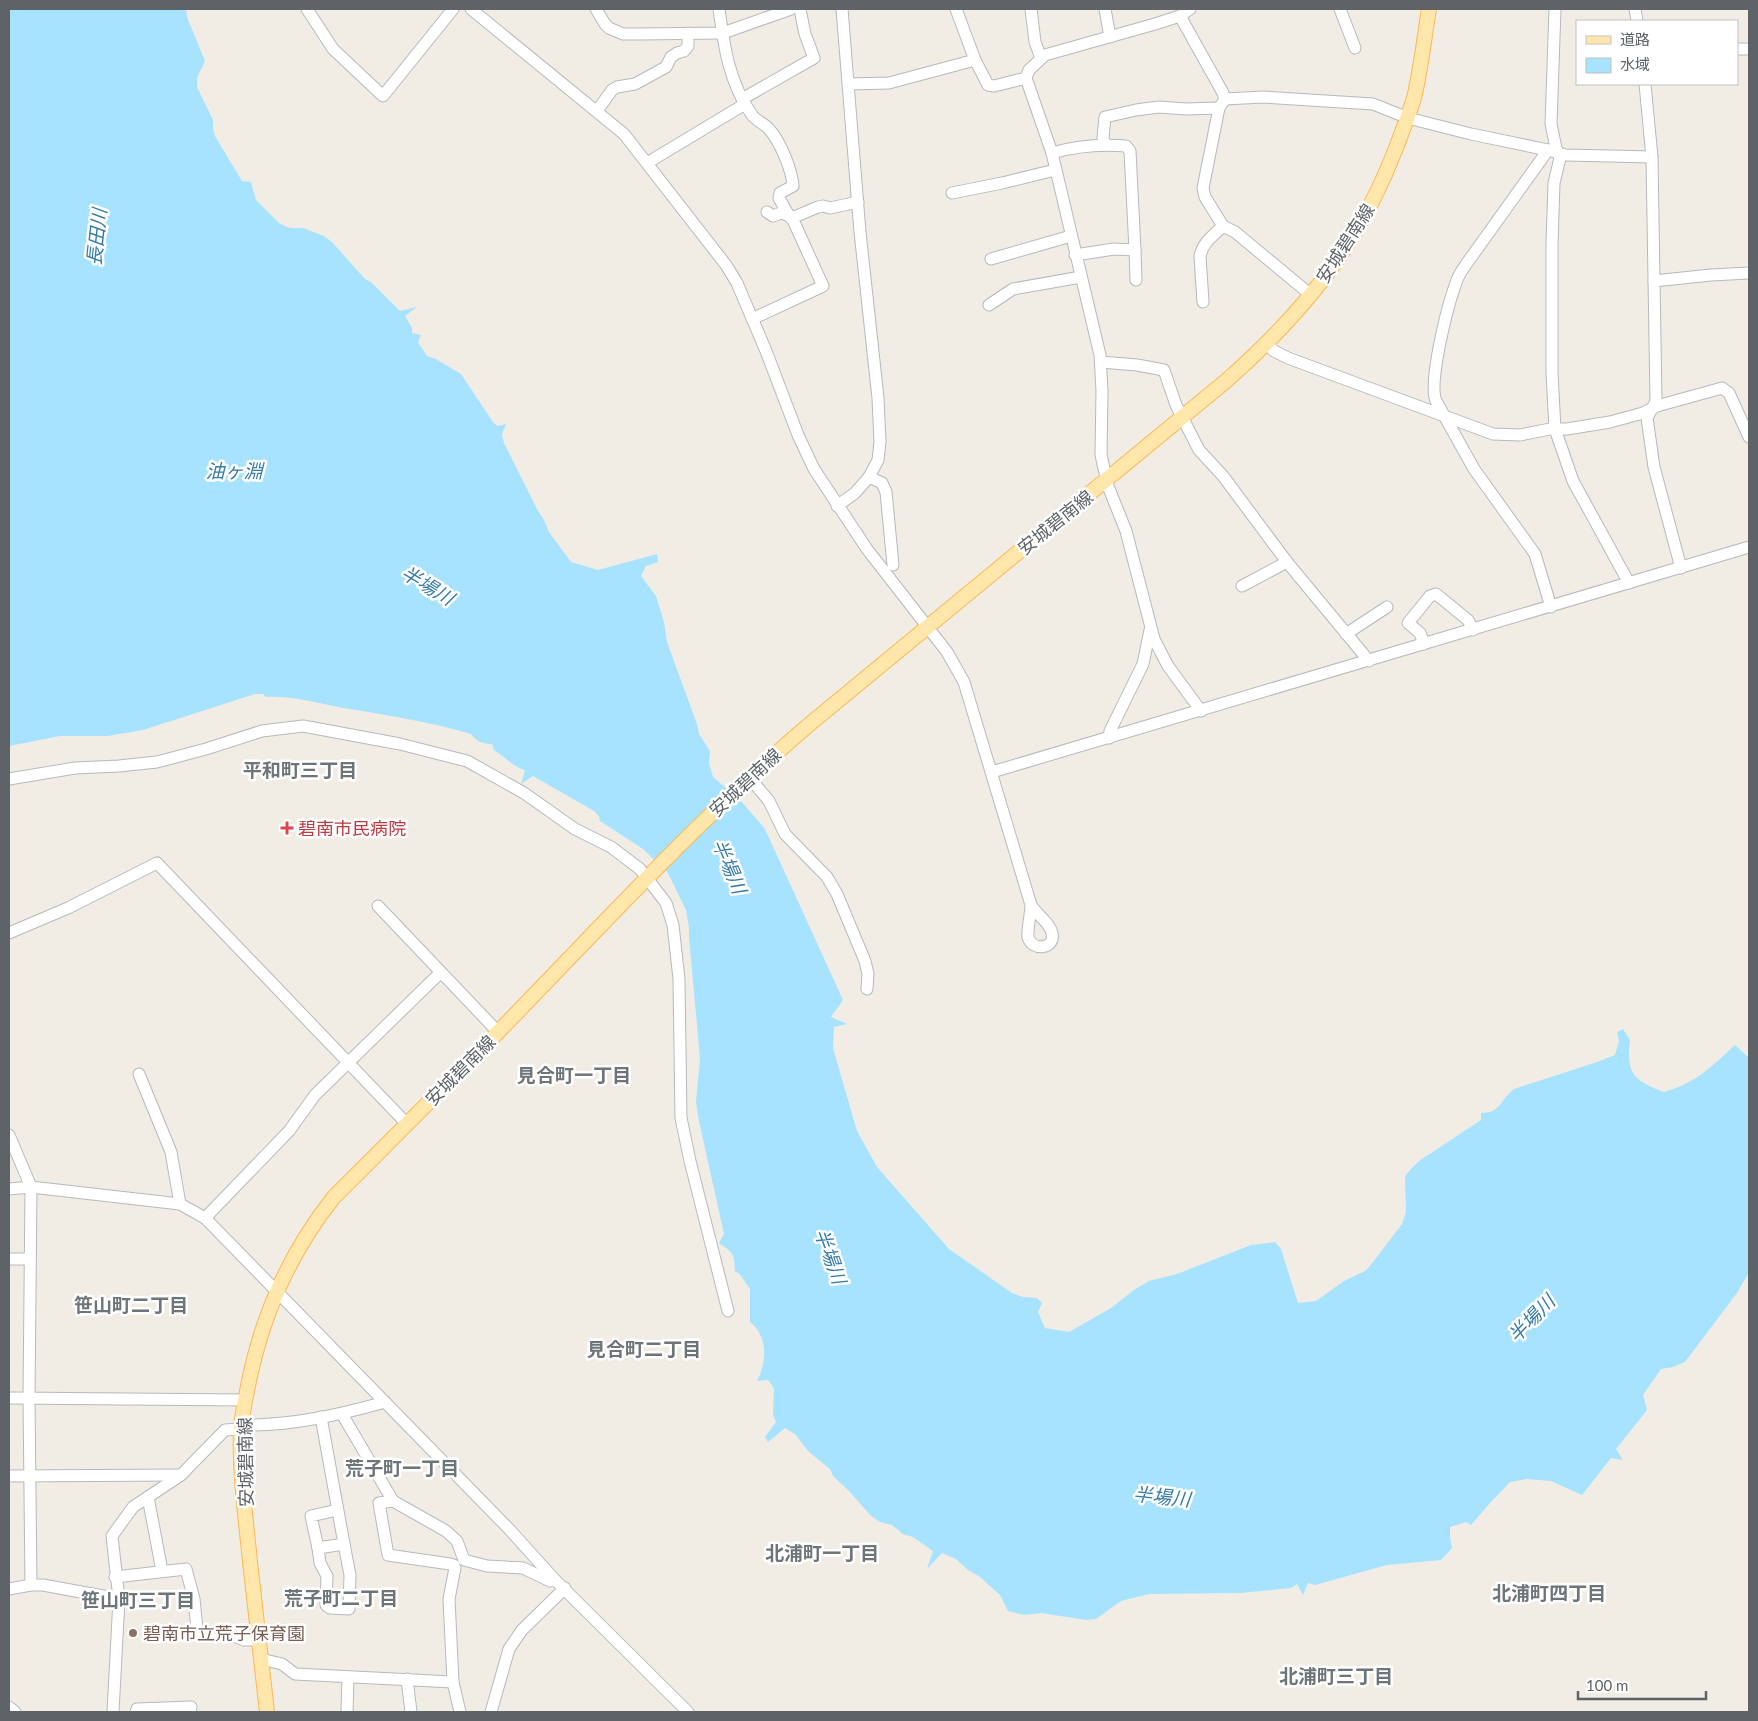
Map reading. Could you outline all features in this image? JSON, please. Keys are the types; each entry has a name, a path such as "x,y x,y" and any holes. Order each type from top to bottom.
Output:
{"main road":[{"name":"安城碧南線","path":"267,1712 244,1495 241,1427 255,1350 276,1292 291,1261 316,1220 334,1197 498,1032 649,875 749,777 806,727 1267,344 1311,295 1333,267 1362,223 1387,172 1408,118 1418,77 1429,9"}],"street":[{"path":"307,9 333,49 383,96 453,9"},
{"path":"471,9 624,134 732,273 802,444 814,468 837,506 878,564 951,658 964,682 1031,905"},
{"path":"596,9 605,24 622,34 723,32 791,9"},
{"path":"719,9 735,84 756,120 773,134 792,177 793,186 780,193 778,198 788,216"},
{"path":"647,163 814,58 805,34 800,9"},
{"path":"837,506 856,493 869,477 878,460 880,442 878,398 858,202 842,9"},
{"path":"956,9 975,60 986,81 991,86 1026,78"},
{"path":"1031,9 1035,42 1040,58"},
{"path":"1105,9 1110,36"},
{"path":"1190,9 1180,16 1050,53 1040,58 1029,70 1026,78 1052,153 1100,362 1101,455 1106,479 1126,531 1148,609 1151,627 1164,658 1201,711"},
{"path":"1340,9 1355,48"},
{"path":"1551,607 1535,554 1474,469 1434,395 1434,376 1456,281 1467,262 1556,148 1551,124 1555,9"},
{"path":"1180,16 1204,56 1222,103 1203,188 1205,197 1223,226 1235,232 1311,295"},
{"path":"597,111 612,90 617,87 635,84 666,67 671,57 676,53 684,51 688,46 688,33"},
{"path":"849,84 890,83 975,60"},
{"path":"1645,85 1652,156 1656,401 1647,418 1654,467 1681,568"},
{"path":"1105,144 1103,138 1105,118 1159,107 1186,110 1263,97 1373,104 1408,118 1553,152 1606,157 1652,156"},
{"path":"1052,153 1105,144 1126,146 1130,151 1136,280"},
{"path":"1553,152 1560,158 1554,183 1552,244 1552,373 1555,429 1574,481 1629,583"},
{"path":"952,193 1055,170"},
{"path":"788,216 794,216 823,206 830,208 858,202"},
{"path":"752,319 823,286 793,220 781,213 773,216 768,212"},
{"path":"1202,302 1200,256 1205,243 1223,226"},
{"path":"991,259 1071,236"},
{"path":"1076,255 1114,249 1135,250"},
{"path":"1654,281 1749,273"},
{"path":"989,305 1013,289 1081,277"},
{"path":"1267,344 1274,351 1288,358 1471,427 1502,436 1610,422 1722,388 1729,393 1749,437"},
{"path":"1100,362 1164,370 1176,405 1199,450 1223,476 1287,562 1368,661"},
{"path":"869,477 882,483 886,492 893,565"},
{"path":"992,772 1749,547"},
{"path":"1242,586 1287,562"},
{"path":"1424,644 1420,634 1408,623 1430,596 1436,594 1468,620 1473,630"},
{"path":"1346,634 1387,607"},
{"path":"1109,738 1110,731 1143,664 1151,627"},
{"path":"9,779 74,768 157,762 262,731 303,726 337,731 467,760 524,793 575,829 610,847 649,875 666,903 673,925 679,979 681,1118 728,1311"},
{"path":"749,777 769,801 786,834 827,877 837,894 865,961 868,974 867,989"},
{"path":"9,934 68,908 157,863 407,1124"},
{"path":"378,906 498,1032"},
{"path":"205,1218 289,1130 315,1095 440,973"},
{"path":"139,1074 172,1152 180,1204"},
{"path":"9,1135 31,1187 29,1398 31,1586"},
{"path":"9,1189 31,1187 180,1204 205,1218 510,1530 555,1580 688,1712"},
{"path":"9,1259 30,1259"},
{"path":"9,1398 245,1400"},
{"path":"114,1712 118,1599 112,1536 133,1508 181,1475 225,1430 321,1418 385,1402"},
{"path":"342,1414 393,1501 446,1531 457,1542 464,1560 486,1566 523,1568 550,1581 555,1580"},
{"path":"321,1418 350,1575 349,1609 330,1608 326,1605 327,1576 320,1563 311,1516 337,1510"},
{"path":"9,1476 181,1475"},
{"path":"148,1498 162,1571"},
{"path":"393,1501 380,1503 388,1555 450,1564 454,1565 455,1568 449,1599 453,1682 460,1712"},
{"path":"318,1548 344,1544"},
{"path":"115,1577 186,1569 194,1599 199,1632 230,1635 244,1640 259,1640"},
{"path":"9,1590 42,1585 118,1599"},
{"path":"491,1712 509,1649 522,1630 564,1588"},
{"path":"261,1659 282,1664 295,1674 453,1682"},
{"path":"347,1712 348,1677"},
{"path":"407,1680 411,1712"},
{"path":"9,1706 15,1712"},
{"path":"136,1712 137,1709 191,1707 190,1712"}],"water":[{"name":"油ヶ淵","path":"9,9 186,9 187,17 205,61 197,78 197,87 213,120 215,136 242,181 251,182 256,200 280,224 290,228 303,228 324,236 332,242 365,279 371,282 400,311 417,307 405,316 412,328 412,333 421,335 418,342 427,356 436,359 461,374 497,426 506,424 502,434 504,443 549,532 571,562 598,570 657,554 658,562 646,566 641,576 656,596 664,622 667,642 699,734 710,751 709,763 713,777 741,801 765,829 843,1000 831,1017 847,1024 834,1027 833,1048 857,1131 877,1167 949,1249 1012,1293 1023,1297 1037,1298 1042,1303 1038,1312 1045,1328 1069,1332 1111,1308 1149,1281 1177,1274 1251,1245 1275,1242 1281,1249 1298,1303 1316,1301 1344,1281 1365,1271 1402,1224 1406,1212 1405,1176 1410,1170 1419,1161 1481,1120 1481,1113 1493,1111 1497,1108 1514,1089 1615,1055 1619,1041 1617,1032 1623,1029 1630,1040 1629,1061 1634,1074 1645,1084 1664,1092 1694,1079 1735,1045 1749,1058 1749,1272 1737,1293 1685,1362 1661,1369 1643,1395 1647,1410 1616,1449 1623,1460 1611,1458 1582,1495 1551,1481 1527,1479 1510,1482 1471,1525 1466,1522 1450,1527 1452,1548 1441,1560 1387,1565 1315,1585 1308,1583 1303,1595 1297,1584 1291,1588 1241,1593 1149,1594 1121,1601 1096,1619 1086,1620 1041,1613 1024,1615 1008,1611 1000,1595 980,1577 968,1570 956,1559 942,1553 927,1569 933,1551 913,1537 903,1534 892,1525 880,1522 871,1516 833,1476 830,1469 809,1452 795,1434 785,1428 768,1442 765,1437 776,1422 773,1415 774,1388 768,1380 757,1381 763,1366 764,1350 760,1334 750,1322 750,1289 739,1273 735,1272 732,1254 719,1243 724,1234 696,1102 700,1059 686,910 668,873 643,849 600,821 599,816 594,811 533,776 521,784 525,770 494,750 492,744 480,742 471,734 426,723 298,699 266,697 263,694 255,694 143,730 108,736 60,736 9,746"}],"place":[{"name":"碧南市民病院","path":"287,828"},
{"name":"碧南市立荒子保育園","path":"133,1633"}],"district":[{"name":"平和町三丁目","path":"300,769"},
{"name":"見合町一丁目","path":"574,1074"},
{"name":"笹山町二丁目","path":"131,1304"},
{"name":"見合町二丁目","path":"644,1348"},
{"name":"荒子町一丁目","path":"402,1467"},
{"name":"北浦町一丁目","path":"822,1552"},
{"name":"北浦町四丁目","path":"1549,1592"},
{"name":"荒子町二丁目","path":"341,1597"},
{"name":"笹山町三丁目","path":"138,1599"},
{"name":"北浦町三丁目","path":"1336,1675"}],"water label":[{"name":"長田川","path":"96,237"},
{"name":"半場川","path":"428,585"},
{"name":"半場川","path":"730,866"},
{"name":"半場川","path":"831,1256"},
{"name":"半場川","path":"1531,1318"},
{"name":"半場川","path":"1162,1496"}]}
